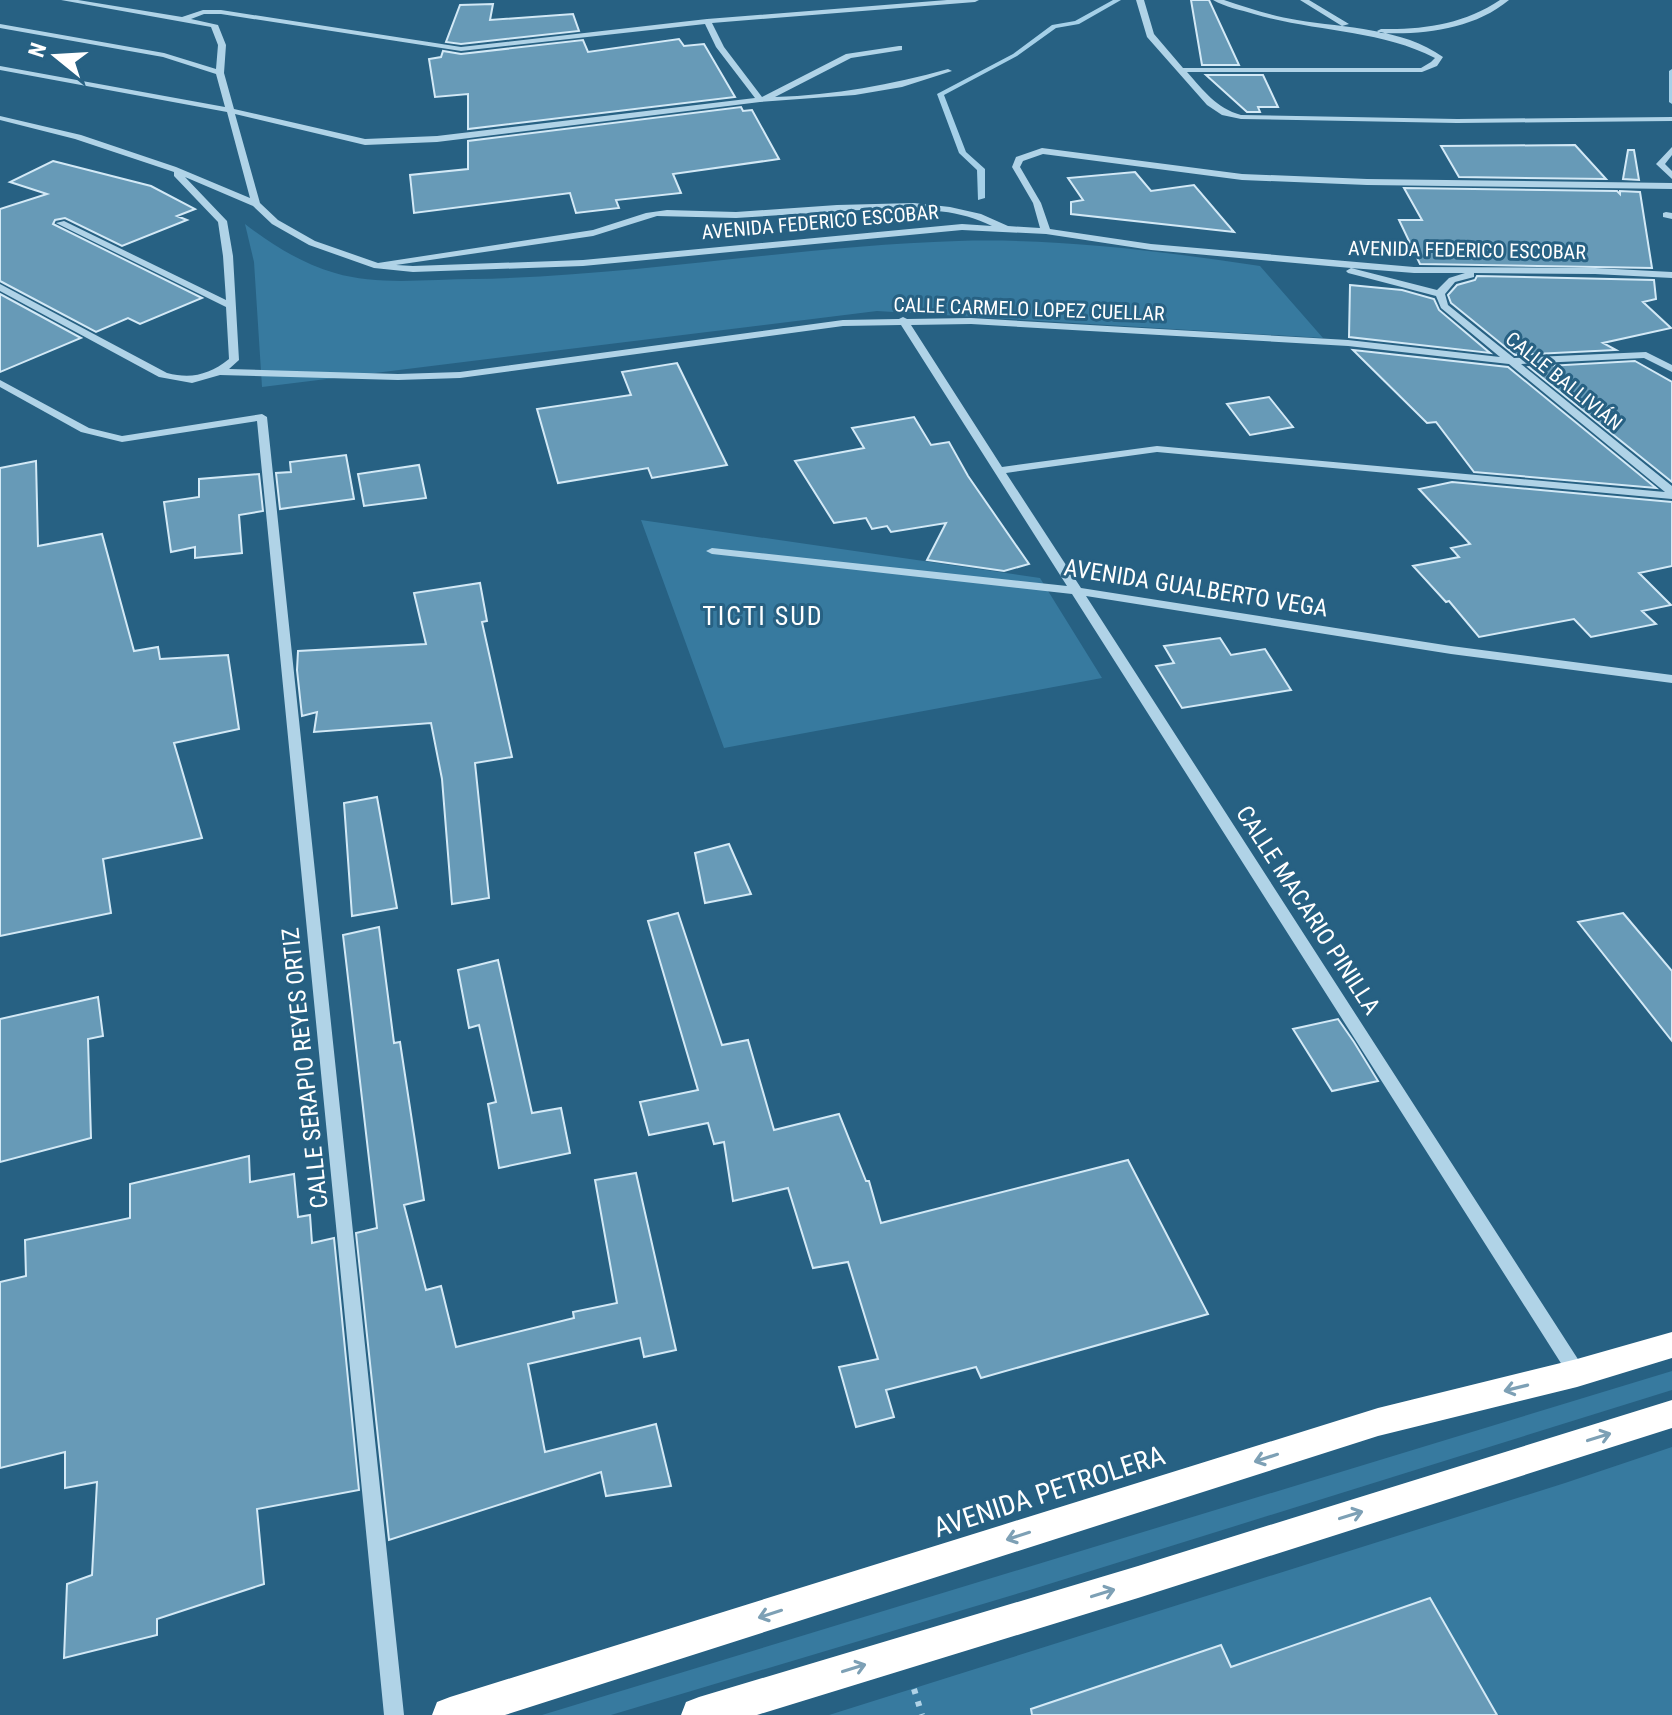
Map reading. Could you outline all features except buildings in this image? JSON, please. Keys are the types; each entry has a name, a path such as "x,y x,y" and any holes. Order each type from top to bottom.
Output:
{"highway":[{"name":"AVENIDA PETROLERA","path":"450,1715 1378,1422 1577,1373 1672,1345"},
{"path":"699,1715 1138,1582 1672,1414"}],"street":[{"path":"65,0 214,25 222,45 220,73 256,204"},
{"path":"184,19 203,12 221,12 461,49 707,21 975,0"},
{"path":"1140,0 1150,35 1210,103 1225,113 1241,117 1441,121 1672,119"},
{"path":"1217,0 1296,22 1391,32 1449,25 1487,14 1505,0"},
{"path":"1181,70 1422,70 1434,64 1439,57 1422,47 1334,20 1304,0"},
{"path":"707,21 720,47 760,100"},
{"path":"0,26 164,55 220,73"},
{"path":"760,100 849,56 899,48"},
{"path":"0,68 232,111 365,142 405,142 760,100 856,92 920,81 948,71"},
{"name":"AVENIDA FEDERICO ESCOBAR","path":"0,118 78,137 173,169 256,204 275,222 312,243 377,266 460,269 551,265 962,227 1046,231 1151,247 1414,270 1672,275"},
{"path":"1672,150 1660,164 1672,176"},
{"path":"1046,231 1037,203 1016,167 1019,159 1042,151 1242,177 1672,186"},
{"path":"173,169 222,221 234,360 221,372"},
{"path":"377,266 610,230 639,217 683,212 736,215 807,210 945,209 994,220 1007,229"},
{"path":"61,223 231,306"},
{"path":"1332,264 1440,294 1444,286 1456,277 1502,270"},
{"name":"CALLE CARMELO LOPEZ CUELLAR","path":"0,287 163,375 182,381 200,380 221,372 398,377 460,375 843,323 903,320 971,321 1348,343 1510,361 1646,355 1672,369"},
{"name":"CALLE BALLIVIÁN","path":"1440,294 1444,306 1672,494"},
{"name":"CALLE MACARIO PINILLA","path":"903,320 1577,1373"},
{"name":"CALLE SERAPIO REYES ORTIZ","path":"0,383 85,430 122,439 262,417 394,1715"},
{"path":"1001,470 1157,449 1672,494"},
{"name":"AVENIDA GUALBERTO VEGA","path":"712,551 1078,591 1451,650 1672,679"}],"path":[{"path":"913,1688 922,1715"}],"shaded area":[{"path":"245,224 276,246 310,264 351,277 386,281 535,277 958,241 1071,244 1147,251 1260,266 1323,338 877,311 262,387 254,262"},
{"path":"641,520 1040,578 1102,678 724,748"},
{"path":"1672,1371 1672,1390 1033,1589 611,1715 542,1715"},
{"path":"1672,1447 1672,1715 829,1715 1565,1483"}],"waterway":[{"path":"981,198 981,169 963,153 940,94 1015,55 1054,26 1077,23 1118,0"},
{"path":"1672,71 1672,102"}],"district":[{"name":"TICTI SUD","path":"763,616"}]}
